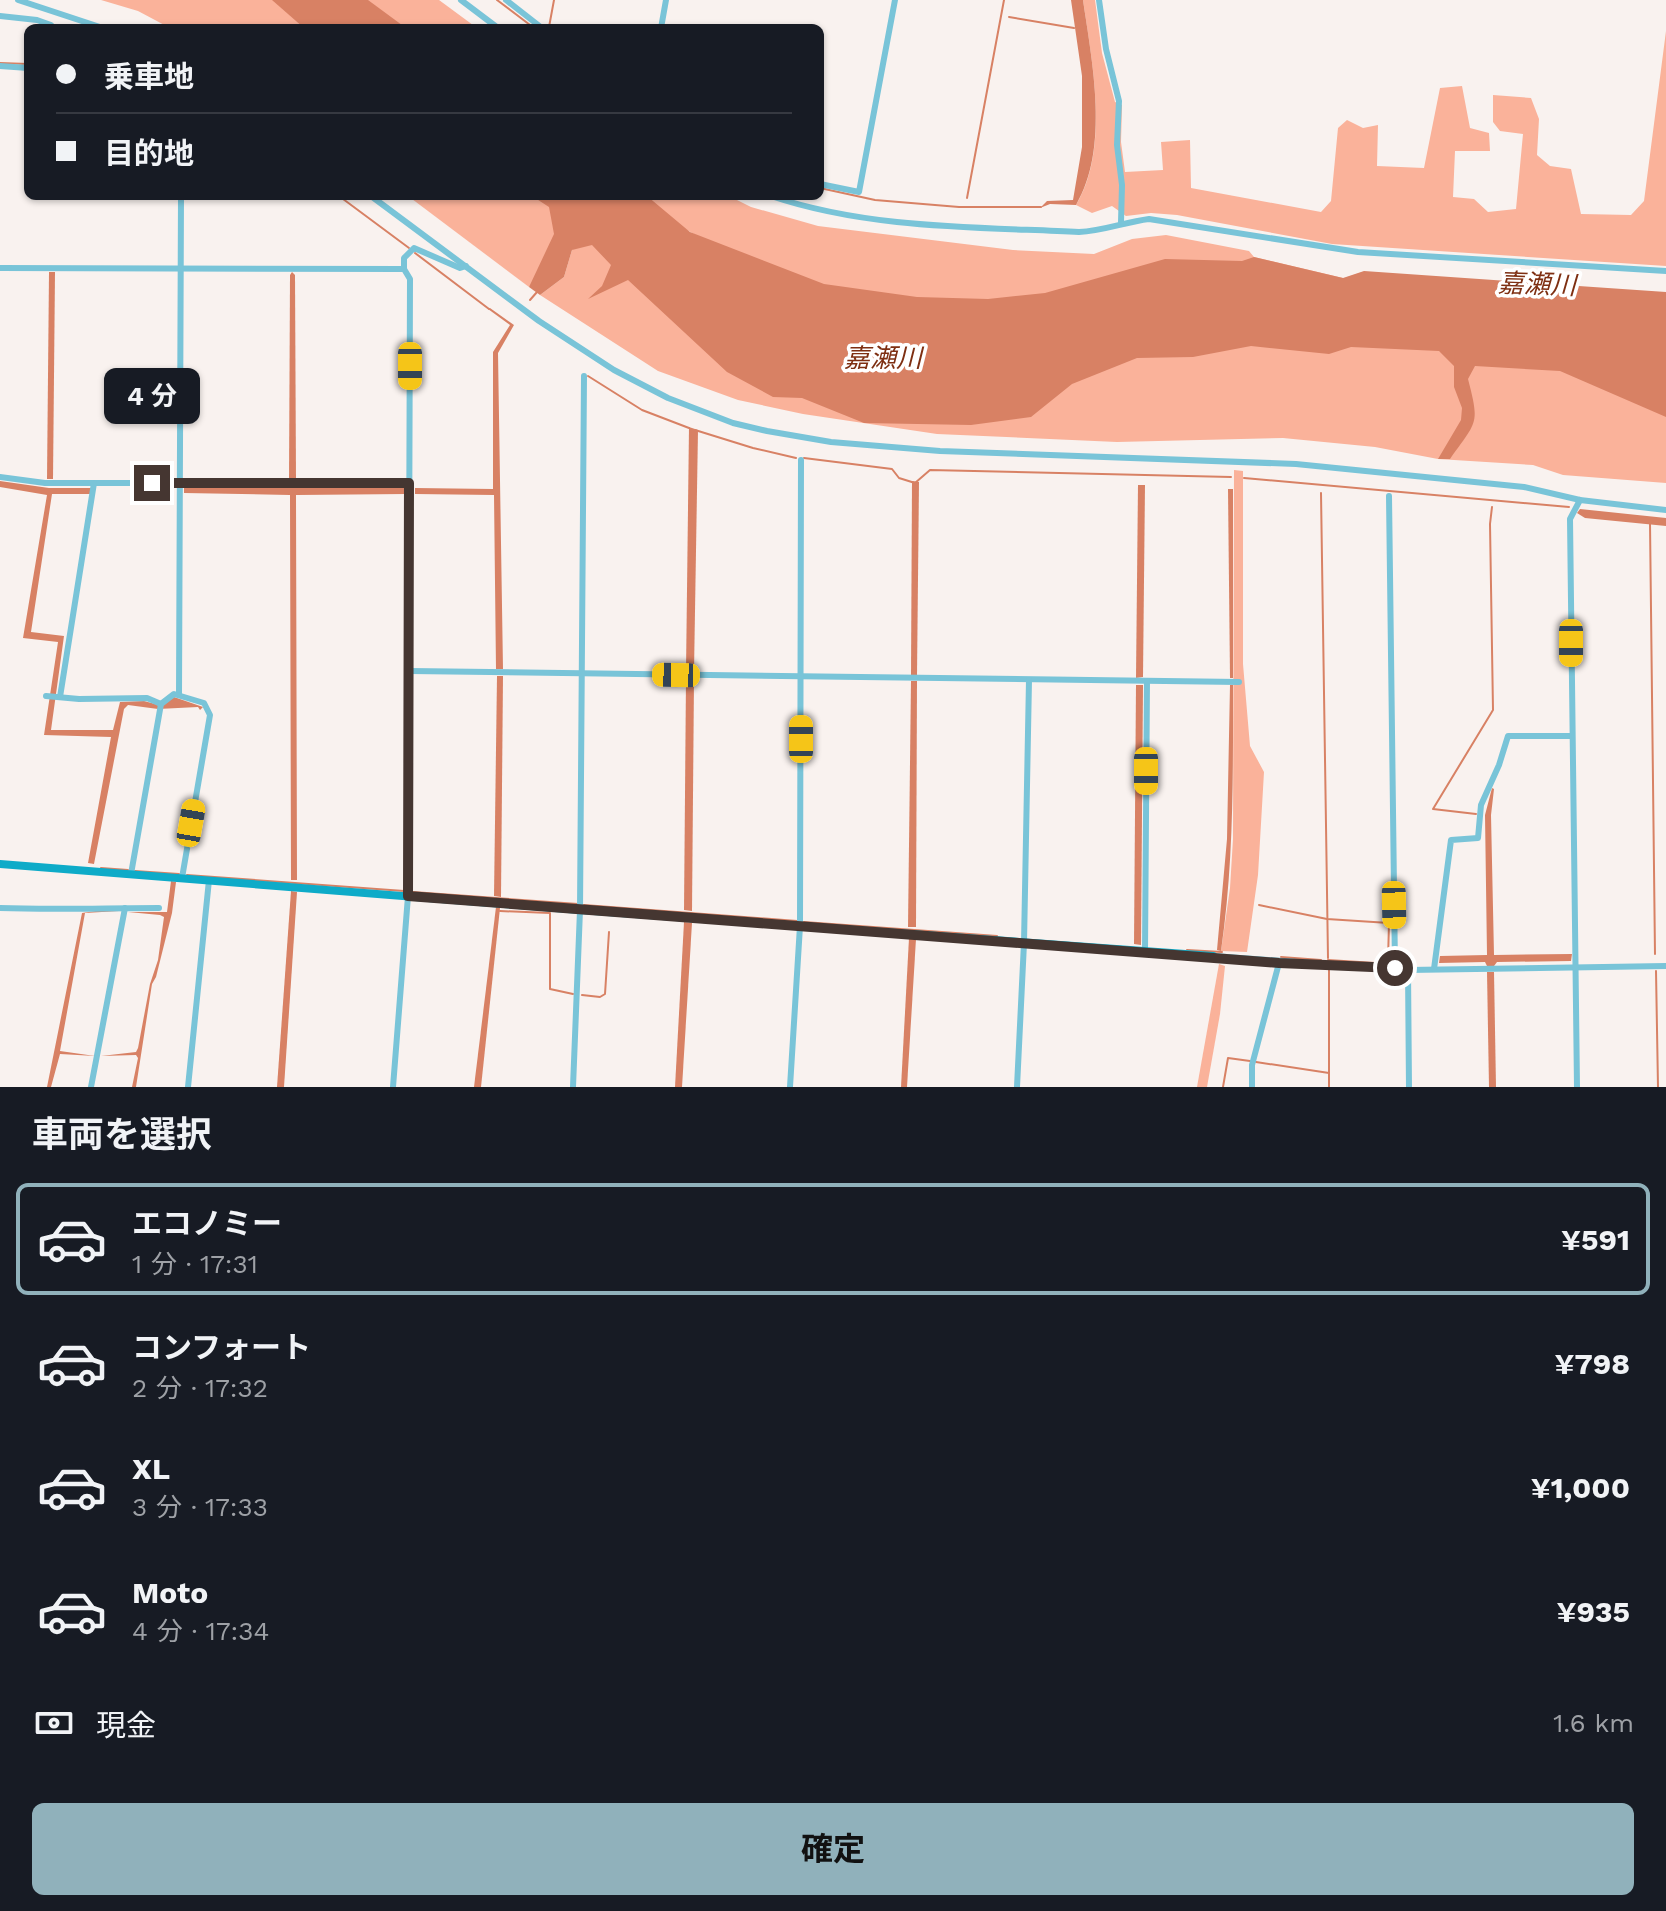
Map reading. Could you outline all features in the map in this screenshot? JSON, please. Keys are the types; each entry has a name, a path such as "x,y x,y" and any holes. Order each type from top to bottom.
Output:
{"street":[{"path":"18,0 91,24"},
{"path":"461,0 493,24"},
{"path":"506,0 537,24"},
{"path":"662,24 666,0"},
{"path":"824,185 859,192 895,0"},
{"path":"1099,0 1106,49 1119,101 1117,145 1122,185 1121,222"},
{"path":"0,16 48,24"},
{"path":"0,66 24,68"},
{"path":"179,695 181,200"},
{"path":"376,200 539,321 637,384 694,409 767,431 847,444 940,451 1296,464 1524,487 1580,500 1666,510"},
{"path":"785,200 820,210 909,223 1079,232 1149,219 1358,252 1666,271"},
{"path":"393,1087 408,896 410,279 404,269 404,258 414,248 460,268 466,266"},
{"path":"0,268 404,269"},
{"path":"573,1087 580,910 584,376"},
{"path":"790,1087 800,926 801,460"},
{"path":"0,477 45,483 409,483"},
{"path":"60,697 94,483"},
{"path":"1389,496 1395,968"},
{"path":"1577,1087 1570,519 1580,500"},
{"path":"410,671 1239,682"},
{"path":"1017,1087 1024,943 1029,680"},
{"path":"1145,952 1147,681"},
{"path":"131,874 161,704 171,695 179,695 204,703 210,715 182,878"},
{"path":"46,696 147,698 161,704"},
{"path":"1434,969 1451,840 1478,838 1481,805 1508,736 1571,736"},
{"path":"0,864 1279,963 1408,970 1666,966"},
{"path":"188,1087 209,880"},
{"path":"0,908 159,908"},
{"path":"91,1087 125,908"},
{"path":"1252,1087 1252,1065 1279,963"},
{"path":"1408,970 1409,1087"}],"shaded area":[{"path":"101,0 282,0 309,24 162,24 138,11"},
{"path":"354,0 439,0 472,24 385,24"},
{"path":"1083,0 1095,0 1102,53 1115,102 1122,105 1121,142 1125,172 1163,170 1161,142 1190,140 1191,188 1321,212 1331,201 1338,128 1347,120 1363,128 1378,125 1377,166 1424,168 1440,88 1462,86 1470,128 1489,133 1490,151 1455,151 1453,197 1474,199 1488,212 1516,209 1523,134 1500,131 1493,122 1493,95 1531,98 1539,119 1537,155 1550,166 1571,169 1581,214 1631,215 1644,201 1666,31 1666,266 1332,244 1177,215 1151,213 1126,216 1112,206 1092,213 1076,205 1093,158 1096,131 1094,77"},
{"path":"413,200 549,200 561,230 540,276 529,287"},
{"path":"636,200 737,200 818,226 1013,250 1094,254 1132,239 1166,235 1249,251 1254,257 1343,278 907,359"},
{"path":"591,234 630,272 1666,365 1666,483 1563,475 1533,465 1438,459 1375,447 1283,438 1117,442 937,434 803,414 738,400 658,371 540,295 564,277 572,250"},
{"path":"1234,470 1243,471 1243,664 1250,746 1264,772 1258,875 1247,952 1221,951 1233,839"},
{"path":"1219,964 1225,966 1207,1087 1197,1087"}],"water":[{"path":"272,0 368,0 401,24 299,24"},
{"path":"1071,0 1083,0 1094,77 1096,131 1093,158 1076,205 1050,204 1040,208 1047,201 1073,200 1082,147 1082,76"},
{"name":"嘉瀬川","path":"538,200 652,200 690,232 824,284 917,297 988,299 1045,293 1165,259 1242,261 1254,257 1343,278 1364,271 1666,292 1666,417 1560,371 1475,366 1468,379 1474,422 1450,459 1438,459 1461,420 1462,408 1454,387 1454,366 1439,351 1351,347 1329,354 1251,346 1193,357 1137,358 1072,384 1031,417 971,425 864,423 802,398 773,397 727,372 628,280 588,299 602,286 611,265 592,245 572,250 564,277 540,295 529,287 554,234 549,207"},
{"path":"49,272 55,272 53,479 47,479"},
{"path":"292,272 295,275 296,481 289,481"},
{"path":"490,308 514,325 498,353 503,669 496,669 494,495 415,494 415,488 493,489 493,352 510,325"},
{"path":"689,427 698,430 694,672 686,672"},
{"path":"0,481 49,488 91,488 91,494 52,494 31,632 64,636 51,730 113,730 120,702 144,701 159,705 174,697 203,707 200,710 198,707 158,709 128,705 124,709 94,864 88,863 111,737 44,735 58,642 23,638 47,495 0,487"},
{"path":"912,481 919,482 917,675 911,675"},
{"path":"1138,485 1145,485 1143,677 1136,678"},
{"path":"184,488 406,488 406,494 296,495 297,880 291,880 290,495 184,493"},
{"path":"1228,489 1233,489 1233,678 1230,678"},
{"path":"1580,509 1666,518 1666,526 1585,518 1577,513"},
{"path":"497,676 503,676 501,897 494,896"},
{"path":"686,679 694,679 692,911 684,910"},
{"path":"911,681 917,681 916,927 908,927"},
{"path":"1136,685 1143,685 1141,945 1134,944"},
{"path":"1230,685 1233,685 1232,818 1221,951 1217,950 1227,839"},
{"path":"1492,788 1494,955 1572,954 1571,961 1497,962 1494,966 1487,966 1485,962 1439,963 1440,956 1487,955 1485,815"},
{"path":"171,881 176,882 172,913 152,984 136,1087 132,1087 136,1055 101,1056 136,1052 138,1048 150,984 158,960 164,917 128,912 167,912"},
{"path":"291,891 297,892 284,1087 277,1087"},
{"path":"496,907 500,908 481,1087 474,1087"},
{"path":"119,911 85,913 60,1051 95,1056 60,1054 51,1087 47,1087 82,913"},
{"path":"684,922 692,923 682,1087 675,1087"},
{"path":"909,938 916,939 907,1087 901,1087"},
{"path":"1487,972 1494,972 1496,1087 1489,1087"}],"waterway":[{"path":"497,0 529,24"},
{"path":"550,24 554,0"},
{"path":"967,198 1004,0"},
{"path":"1009,17 1074,28"},
{"path":"0,63 24,64"},
{"path":"824,189 875,200 959,207 1041,207"},
{"path":"344,200 409,248"},
{"path":"415,253 489,309"},
{"path":"530,300 537,292"},
{"path":"588,376 642,410 689,428"},
{"path":"695,430 796,458"},
{"path":"804,458 892,469 899,478 915,483 930,470 1231,477"},
{"path":"1244,478 1569,507"},
{"path":"1321,493 1328,958"},
{"path":"1476,814 1433,809 1493,710 1492,507"},
{"path":"1650,523 1655,954"},
{"path":"101,868 128,870"},
{"path":"135,871 179,874"},
{"path":"187,875 404,891"},
{"path":"413,892 578,904"},
{"path":"584,905 797,921"},
{"path":"1259,905 1327,919 1389,923 1388,960 1392,960"},
{"path":"500,911 550,913 550,989 573,994"},
{"path":"804,922 997,936"},
{"path":"582,995 600,997 605,994 609,932"},
{"path":"1187,950 1222,952"},
{"path":"1281,957 1321,960"},
{"path":"1328,960 1391,964"},
{"path":"1329,970 1329,1087"},
{"path":"1656,971 1658,1087"},
{"path":"1223,1087 1228,1058 1250,1061"},
{"path":"1256,1062 1329,1073"}],"route":[{"path":"152,483 409,483 408,896 1279,963 1395,968"}]}
